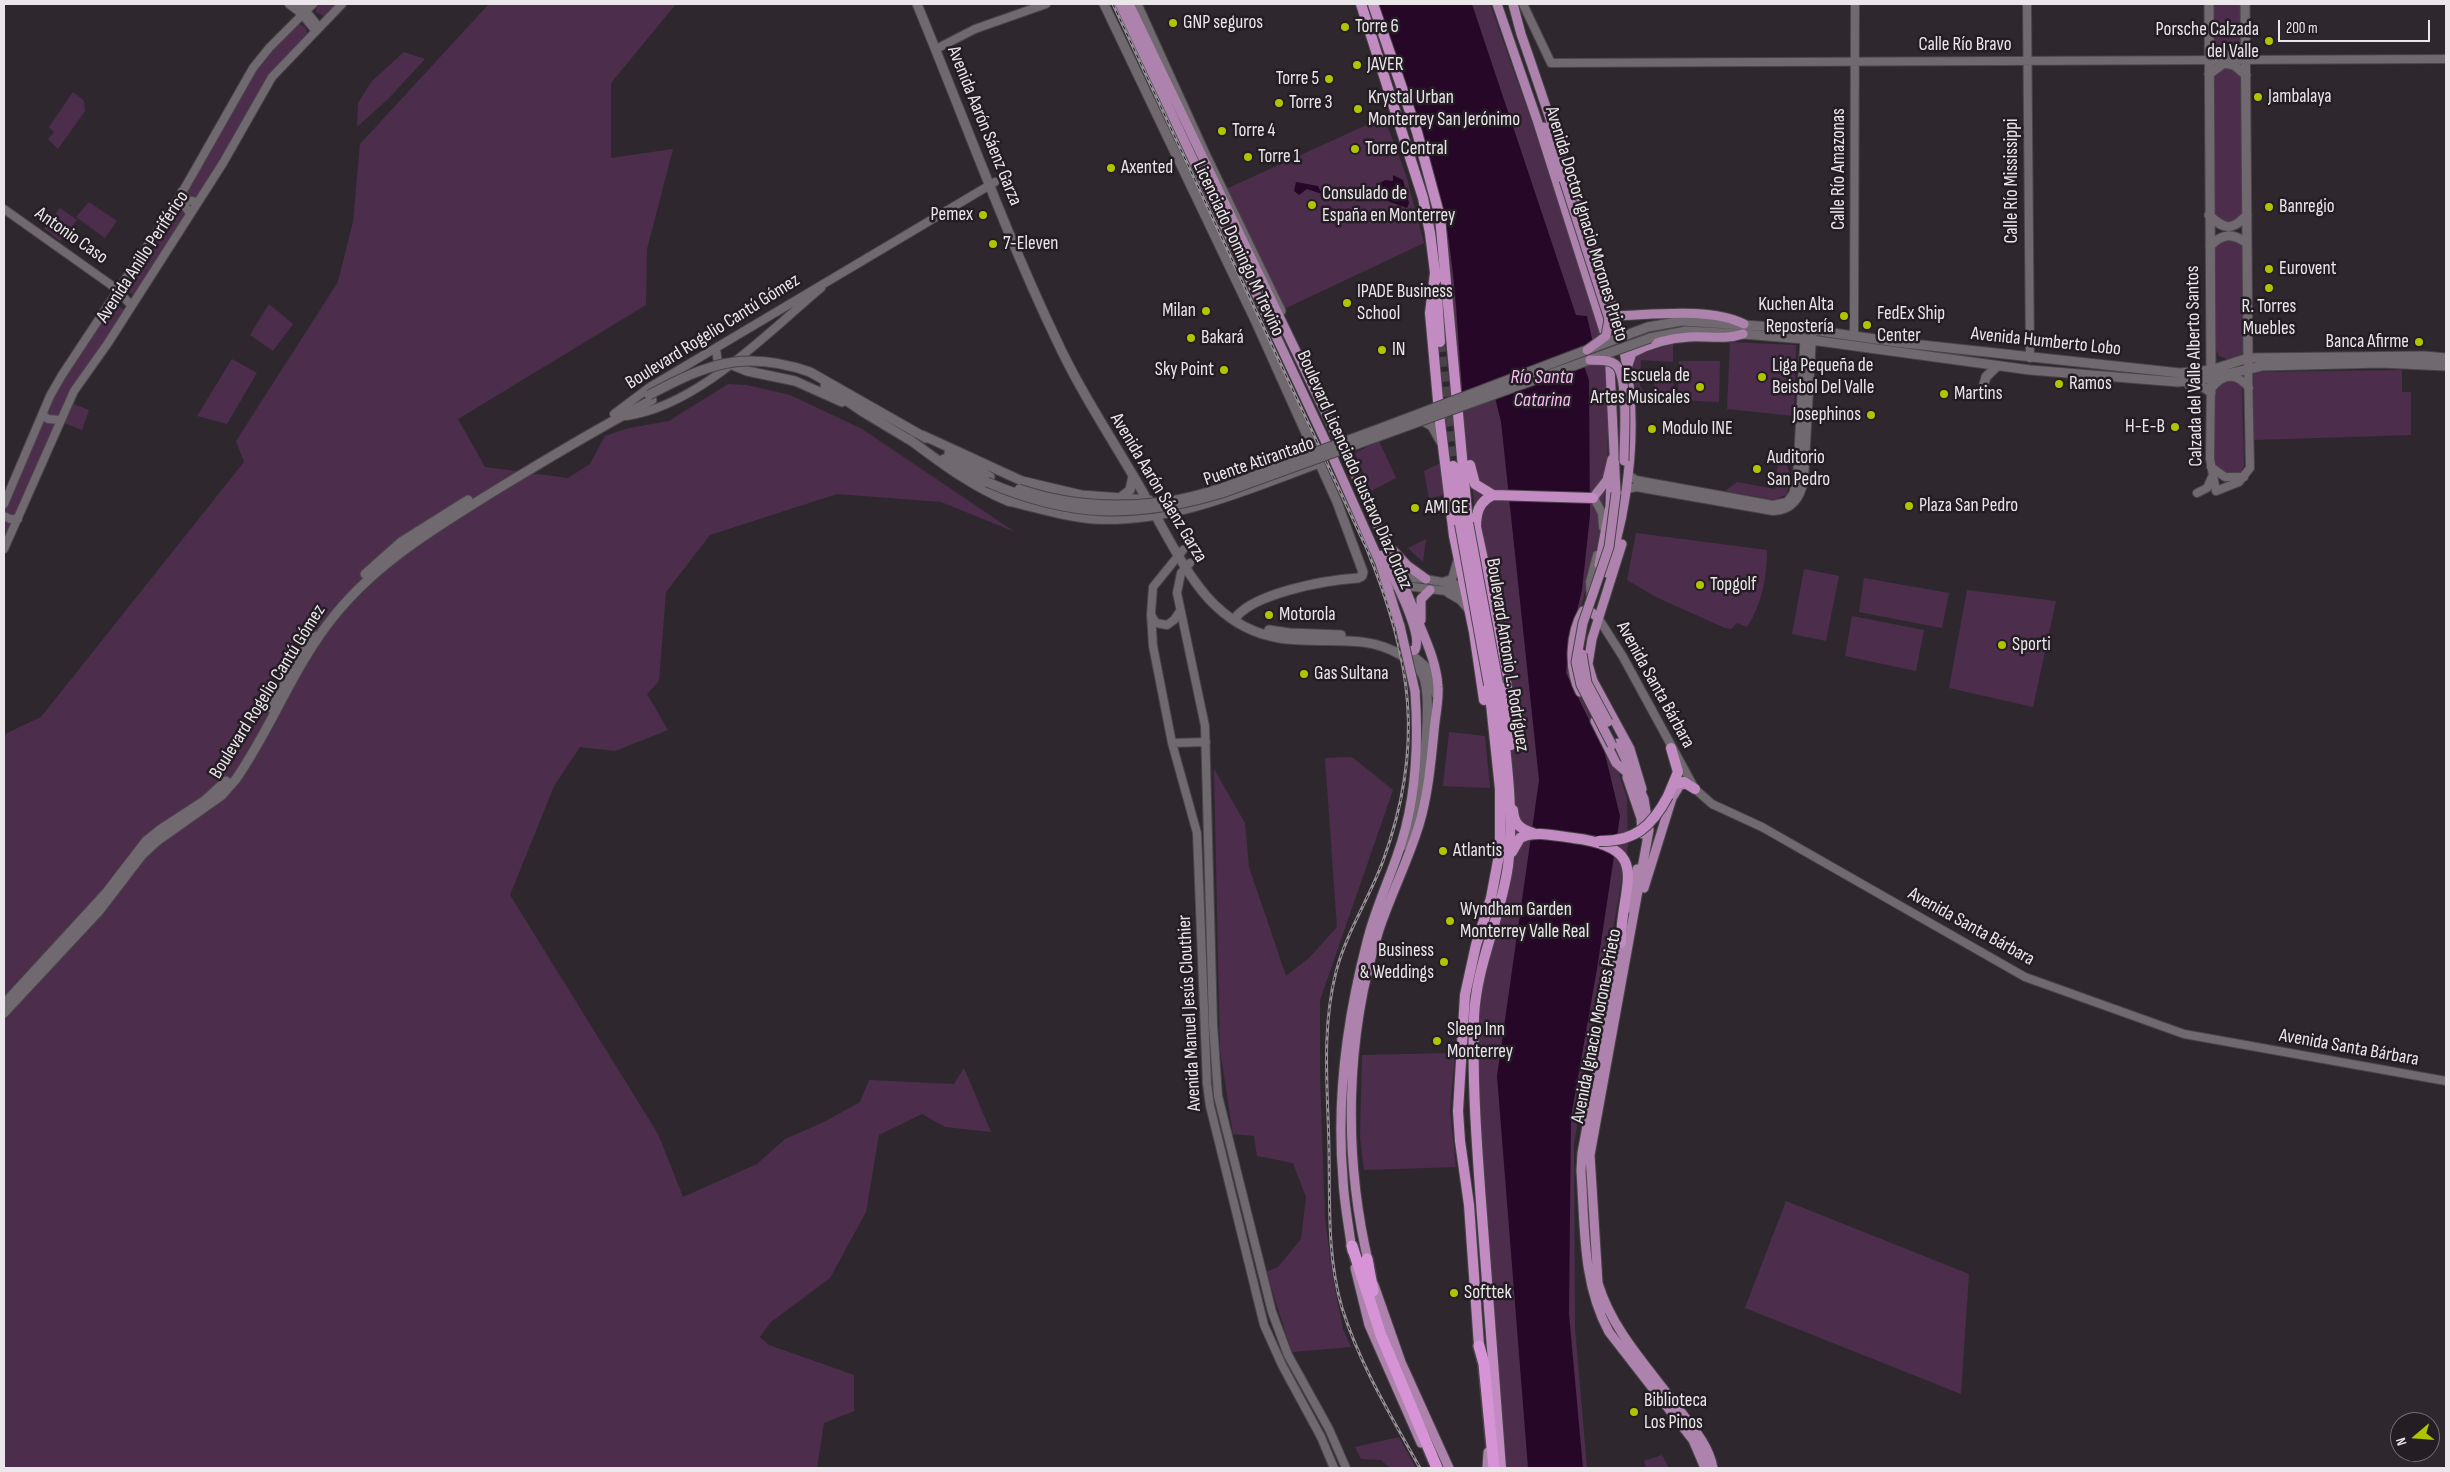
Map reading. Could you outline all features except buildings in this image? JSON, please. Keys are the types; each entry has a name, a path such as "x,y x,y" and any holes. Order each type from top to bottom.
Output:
{"highway":[{"path":"1361,4 1423,198 1435,273 1440,342"},
{"name":"Boulevard Antonio L. Rodríguez","path":"1373,4 1417,132 1436,195 1443,238 1455,398 1460,426 1466,500 1464,524"},
{"path":"1435,273 1430,313 1443,446 1458,557 1486,711 1495,732"},
{"path":"1437,396 1443,402 1455,398"},
{"path":"1439,411 1455,398"},
{"path":"1439,411 1450,415 1455,423 1466,500"},
{"path":"1460,426 1466,440 1472,480 1479,488 1493,495 1594,498"},
{"name":"Boulevard Antonio L. Rodríguez","path":"1453,466 1506,756 1509,815 1508,865 1502,897 1484,956 1474,1016 1479,1171 1501,1468"},
{"path":"1493,495 1483,501 1476,513 1483,563 1488,577 1508,694 1514,815 1519,827 1533,834"},
{"name":"Boulevard Antonio L. Rodríguez","path":"1478,1346 1469,1205 1460,1141 1458,1111 1465,995 1476,945 1491,898 1500,850 1501,816 1493,684"},
{"path":"1508,865 1516,841 1525,835 1533,834 1599,841 1624,838 1645,829 1659,814 1675,784 1678,772 1671,748"},
{"path":"1675,784 1683,782 1691,787"},
{"path":"1599,841 1614,850 1625,861 1629,872 1620,926 1621,943"},
{"path":"1352,1246 1371,1308 1410,1407 1437,1468"},
{"path":"1368,1259 1370,1280 1379,1310 1395,1352 1447,1468"},
{"path":"1478,1346 1484,1364 1494,1468"}],"main road":[{"name":"Avenida Aarón Sáenz Garza","path":"917,4 938,48"},
{"name":"Avenida Aarón Sáenz Garza","path":"922,4 1056,340 1084,394 1133,476 1161,516 1188,565 1217,600 1235,618 1260,633 1278,638 1375,643 1399,654 1421,670 1428,695 1422,772 1410,832 1398,855"},
{"name":"Licenciado Domingo M Treviño","path":"1104,4 1255,320 1318,458 1346,523 1363,574 1358,578 1327,581 1262,600 1235,618"},
{"name":"Boulevard Licenciado Gustavo Díaz Ordaz","path":"1120,4 1370,539 1396,582 1424,635 1438,680 1424,806 1419,826 1377,939 1362,1001 1353,1068 1352,1126 1354,1170 1368,1259"},
{"name":"Boulevard Licenciado Gustavo Díaz Ordaz","path":"1129,4 1342,446 1386,544 1396,582 1400,626 1415,691 1415,772 1413,793 1398,855 1379,902 1367,940 1352,1008 1344,1068 1341,1128 1342,1178 1360,1296 1368,1325 1433,1468"},
{"name":"Boulevard Licenciado Gustavo Díaz Ordaz","path":"1137,4 1207,158 1273,292 1283,316 1286,330"},
{"name":"Avenida Doctor Ignacio Morones Prieto","path":"1497,4 1537,120 1608,347 1616,493 1609,548 1583,623 1576,654 1581,685 1615,744"},
{"name":"Avenida Doctor Ignacio Morones Prieto","path":"1513,4 1521,34 1615,316 1627,368 1631,406 1626,460 1616,541 1607,573"},
{"name":"Calzada del Valle Alberto Santos","path":"2209,4 2211,374"},
{"path":"2245,4 2248,368"},
{"path":"2209,46 2220,54 2227,56 2236,54 2246,44"},
{"path":"2208,74 2224,63 2234,65 2246,75"},
{"path":"1537,120 1548,135 1609,319 1606,336 1587,350"},
{"name":"Avenida Aarón Sáenz Garza","path":"993,183 1065,349 1150,500"},
{"path":"2210,215 2217,222 2227,227 2239,224 2246,215"},
{"path":"2210,246 2219,238 2228,235 2238,236 2247,243"},
{"path":"1265,312 1272,315 1280,330 1286,330"},
{"path":"1615,316 1694,314 1730,318 1744,324"},
{"name":"Avenida Humberto Lobo","path":"1587,350 1648,327 1682,321 1809,329 1903,343 2180,373 2211,374 2248,358 2415,356 2446,358"},
{"name":"Avenida Humberto Lobo","path":"1590,360 1650,338 1686,331 1808,340 1997,366 2180,382"},
{"path":"1627,368 1632,353 1661,342 1687,337 1729,338 1743,334"},
{"path":"1880,350 1886,345 1903,343"},
{"path":"1924,345 1933,358"},
{"name":"Puente Atirantado","path":"989,480 1067,501 1134,505 1166,502 1220,487 1587,350"},
{"path":"2009,367 2017,363 2029,364 2030,358"},
{"path":"1590,360 1610,362 1616,365 1620,372 1625,415 1626,460 1630,476 1619,554 1588,656 1590,674 1630,749 1640,779 1644,799"},
{"name":"Puente Atirantado","path":"989,480 1027,498 1067,508 1099,511 1167,508 1222,493 1590,360"},
{"name":"Boulevard Rogelio Cantú Gómez","path":"4,1004 106,893 146,841 204,801 232,773 307,643 342,598 374,565 401,542 431,523 651,397 687,374 727,362 769,362 809,375 922,435 989,480"},
{"path":"2180,382 2211,374 2248,368 2381,363 2446,366"},
{"path":"728,365 795,381 863,412"},
{"path":"1982,391 1986,377 1997,366"},
{"name":"Boulevard Rogelio Cantú Gómez","path":"809,375 863,412 909,439 989,480"},
{"path":"2180,382 2203,387 2211,391"},
{"path":"909,439 954,472 996,496 1080,517 1121,519 1161,516 1214,501 1318,458 1342,446 1439,411"},
{"name":"Boulevard Rogelio Cantú Gómez","path":"4,1013 99,911 142,855 157,841 222,794 236,778 316,641 342,606 370,577 426,534 618,415"},
{"path":"1418,418 1432,426 1443,446"},
{"path":"1606,595 1595,593 1594,585 1610,506 1614,431"},
{"path":"922,435 1022,481 1081,494 1150,500 1190,500 1318,458"},
{"path":"1616,493 1621,483 1626,460"},
{"path":"1594,498 1605,485 1611,467"},
{"path":"1121,497 1130,490 1133,476"},
{"path":"1080,517 1076,502 1081,494"},
{"name":"Avenida Aarón Sáenz Garza","path":"1161,516 1180,552"},
{"path":"1386,544 1399,554 1408,566 1426,579"},
{"name":"Avenida Ignacio Morones Prieto","path":"1607,573 1588,627 1582,661 1587,683 1615,744 1644,799 1648,830 1635,912 1590,1155 1598,1283 1603,1301 1616,1327 1704,1444 1713,1468"},
{"path":"1396,582 1418,640 1415,650 1406,652"},
{"path":"1424,635 1421,601 1424,595 1437,587"},
{"path":"1598,618 1589,610 1582,613 1573,644 1572,666 1578,687 1613,758 1624,771"},
{"name":"Avenida Aarón Sáenz Garza","path":"1235,618 1278,632 1374,637 1418,659 1428,669 1437,702"},
{"name":"Avenida Ignacio Morones Prieto","path":"1615,744 1641,818 1643,830 1582,1153 1581,1171 1589,1278 1594,1300 1609,1332 1693,1440 1705,1468"},
{"path":"1635,912 1667,810 1678,787 1691,787"},
{"name":"Boulevard Antonio L. Rodríguez","path":"1478,1346 1488,1468"}],"street":[{"path":"290,4 306,11 317,28"},
{"path":"300,4 317,28"},
{"name":"Avenida Anillo Periférico","path":"4,549 74,391 137,298 223,163 272,77 342,4"},
{"path":"938,48 975,29 1046,4"},
{"name":"Calle Río Bravo","path":"1523,4 1551,63 2446,59"},
{"name":"Calle Río Amazonas","path":"1854,335 1855,4"},
{"name":"Calle Río Mississippi","path":"2027,4 2030,358"},
{"name":"Avenida Anillo Periférico","path":"4,504 57,383 175,203 247,76 269,48 306,11"},
{"name":"Boulevard Rogelio Cantú Gómez","path":"618,415 650,387 716,349 801,295 830,280 993,183"},
{"path":"182,191 189,201 197,202"},
{"path":"175,203 185,206 190,214"},
{"name":"Antonio Caso","path":"4,208 119,289"},
{"name":"Boulevard Rogelio Cantú Gómez","path":"618,415 632,415 673,401 708,382 830,280"},
{"path":"119,289 126,296 137,298"},
{"path":"119,289 130,308"},
{"path":"112,301 130,308"},
{"path":"749,328 759,329 761,339"},
{"path":"1630,476 1636,480 1773,506 1787,502 1793,494 1797,479 1809,329"},
{"path":"1628,490 1636,487 1645,488 1773,511 1783,510 1791,506 1800,495 1804,480 1808,340"},
{"path":"716,349 718,362 728,365"},
{"path":"2211,467 2224,477 2244,477 2250,468 2248,368"},
{"name":"Calzada del Valle Alberto Santos","path":"2211,374 2211,467 2216,491 2231,486 2244,477"},
{"path":"2211,391 2220,378 2230,376 2238,378 2249,388"},
{"path":"41,418 58,424"},
{"path":"2197,493 2208,487 2212,477"},
{"name":"Avenida Santa Bárbara","path":"1594,498 1600,507 1604,523 1589,592 1598,618 1633,676 1691,787 1712,804 1762,827 2025,977 2184,1034 2446,1081"},
{"path":"4,516 10,519 18,519"},
{"path":"4,520 14,528"},
{"name":"Avenida Manuel Jesús Clouthier","path":"1180,552 1153,587 1151,614 1153,646 1172,743 1197,833 1207,1084 1213,1121 1264,1325 1282,1366 1321,1437 1334,1468"},
{"path":"1437,587 1454,576 1458,557"},
{"name":"Avenida Manuel Jesús Clouthier","path":"1188,565 1177,584 1180,610 1196,682 1206,742 1212,994 1218,1096 1272,1312 1288,1355 1329,1429 1346,1468"},
{"path":"1396,582 1464,589 1476,588 1484,584 1488,577"},
{"path":"1396,582 1426,579 1455,596 1469,610"},
{"path":"1464,589 1487,601 1496,619"},
{"path":"1151,614 1156,623 1164,625 1174,620 1180,610"},
{"path":"1172,743 1206,742"}],"shaded area":[{"path":"317,4 338,4 324,16 316,12"},
{"path":"489,4 676,4 611,83 611,158 673,149 647,249 646,305 458,419 485,467 568,478 590,464 605,436 629,428 669,421 728,384 747,385 790,395 862,429 1015,532 941,502 837,494 710,535 666,592 659,681 647,694 668,730 615,751 580,747 554,786 510,895 658,1134 683,1197 757,1164 785,1139 824,1122 860,1102 869,1080 954,1084 964,1068 991,1132 945,1127 922,1114 879,1135 866,1212 830,1278 771,1322 760,1337 769,1345 854,1375 854,1411 824,1423 817,1468 4,1468 4,737 7,733 41,717 244,462 236,441 338,282 353,222 360,144"},
{"name":"Río Santa Catarina","path":"1374,4 1490,4 1530,117 1606,347 1609,392 1607,472 1601,531 1570,649 1578,691 1618,771 1627,798 1628,846 1574,1143 1575,1328 1587,1468 1500,1468 1476,1125 1477,997 1512,834 1472,485 1465,440 1442,223"},
{"path":"2212,4 2243,4 2244,43 2230,54 2216,48 2212,39"},
{"path":"297,23 305,27 308,35 273,70 231,146 198,198 189,197 186,193 254,69"},
{"path":"404,52 425,59 389,98 357,127 358,103 372,81"},
{"path":"2224,66 2233,66 2244,77 2245,212 2240,220 2225,224 2213,213 2212,78 2217,70"},
{"path":"73,92 84,101 85,111 58,149 48,139 54,132 49,127"},
{"path":"1384,117 1406,175 1424,243 1284,309 1226,189"},
{"path":"89,202 117,221 105,238 76,217"},
{"path":"175,206 181,206 187,215 134,295 125,290 124,286"},
{"path":"60,208 77,220 60,241 44,228"},
{"path":"2226,236 2244,242 2245,347 2241,355 2227,359 2219,356 2215,348 2213,251 2217,241"},
{"path":"116,304 125,311 86,371 4,545 4,510 55,392 113,305"},
{"path":"269,304 293,324 273,351 250,335"},
{"name":"Liga Pequeña de Beisbol Del Valle","path":"1730,342 1796,345 1794,416 1727,409"},
{"path":"1673,344 1673,362 1641,360 1640,386 1644,391 1643,405 1638,405 1632,363 1637,355"},
{"path":"232,359 257,373 227,424 197,416"},
{"path":"1679,361 1720,361 1719,402 1678,400"},
{"path":"1655,370 1673,371 1673,404 1654,403"},
{"path":"2402,370 2402,392 2411,392 2411,435 2254,440 2253,372"},
{"path":"2234,379 2240,382 2242,389 2244,466 2240,474 2231,476 2215,469 2214,392 2217,384"},
{"path":"71,403 89,410 82,430 64,423"},
{"path":"1379,441 1396,478 1371,491 1355,453"},
{"path":"1772,452 1784,455 1790,475 1787,494 1775,500 1725,491 1737,482 1775,489 1778,463"},
{"path":"1442,462 1443,495 1429,499 1424,471"},
{"name":"Topgolf","path":"1636,533 1767,550 1763,590 1747,627 1737,623 1731,629 1725,628 1658,598 1627,580"},
{"path":"1426,539 1423,562 1408,548"},
{"path":"1804,569 1839,576 1826,641 1792,634"},
{"path":"1864,578 1949,593 1942,628 1859,612"},
{"name":"Sporti","path":"1967,590 2056,601 2033,707 1949,688"},
{"path":"1852,616 1924,630 1916,671 1845,656"},
{"path":"1449,732 1485,736 1490,788 1443,786"},
{"path":"1352,757 1393,790 1320,1000 1320,1077 1325,1218 1333,1279 1343,1329 1351,1347 1292,1352 1266,1272 1278,1267 1301,1239 1306,1197 1293,1163 1257,1156 1254,1136 1233,1134 1220,1050 1214,769 1245,823 1249,867 1286,976 1309,958 1337,927 1325,758"},
{"path":"1455,1053 1450,1110 1456,1167 1364,1170 1360,1138 1362,1055"},
{"path":"1786,1201 1969,1274 1961,1394 1745,1308"},
{"path":"1399,1437 1416,1468 1390,1468 1381,1460 1361,1459 1355,1447"},
{"path":"1662,1455 1669,1468 1646,1468 1644,1461"}],"water":[{"name":"Río Santa Catarina","path":"1378,4 1472,4 1576,315 1587,316 1595,352 1581,357 1589,380 1590,515 1582,590 1568,648 1566,673 1604,750 1620,816 1597,969 1571,1117 1569,1314 1583,1468 1528,1468 1497,1076 1539,780 1501,422 1493,389 1463,399 1453,271 1440,196 1427,147"},
{"path":"1393,175 1403,180 1409,203 1407,208 1376,197 1373,194 1377,185 1385,180 1393,181"},
{"path":"1296,182 1318,186 1322,194 1307,189 1299,195 1294,191"}],"tunnel":[{"path":"1440,342 1453,466"}],"railway":[{"path":"1113,4 1366,547 1382,588 1403,665 1408,702 1405,779 1396,819 1383,861 1340,958 1336,972 1328,1016 1326,1061 1330,1229 1337,1289 1349,1329 1367,1370 1420,1468"}],"place":[{"name":"GNP seguros","path":"1173,23"},
{"name":"Torre 6","path":"1345,27"},
{"name":"Porsche Calzada del Valle","path":"2269,41"},
{"name":"JAVER","path":"1357,65"},
{"name":"Torre 5","path":"1329,79"},
{"name":"Jambalaya","path":"2258,97"},
{"name":"Torre 3","path":"1279,103"},
{"name":"Krystal Urban Monterrey San Jerónimo","path":"1358,109"},
{"name":"Torre 4","path":"1222,131"},
{"name":"Torre Central","path":"1355,149"},
{"name":"Torre 1","path":"1248,157"},
{"name":"Axented","path":"1111,168"},
{"name":"Consulado de España en Monterrey","path":"1312,205"},
{"name":"Banregio","path":"2269,207"},
{"name":"Pemex","path":"983,215"},
{"name":"7-Eleven","path":"993,244"},
{"name":"Eurovent","path":"2269,269"},
{"name":"R. Torres Muebles","path":"2269,288"},
{"name":"IPADE Business School","path":"1347,303"},
{"name":"Milan","path":"1206,311"},
{"name":"Kuchen Alta Repostería","path":"1844,316"},
{"name":"FedEx Ship Center","path":"1867,325"},
{"name":"Bakará","path":"1191,338"},
{"name":"Banca Afirme","path":"2419,342"},
{"name":"IN","path":"1382,350"},
{"name":"Sky Point","path":"1224,370"},
{"name":"Liga Pequeña de Beisbol Del Valle","path":"1762,377"},
{"name":"Ramos","path":"2059,384"},
{"name":"Escuela de Artes Musicales","path":"1700,387"},
{"name":"Martins","path":"1944,394"},
{"name":"Josephinos","path":"1871,415"},
{"name":"H-E-B","path":"2175,427"},
{"name":"Modulo INE","path":"1652,429"},
{"name":"Auditorio San Pedro","path":"1757,469"},
{"name":"Plaza San Pedro","path":"1909,506"},
{"name":"AMI GE","path":"1415,508"},
{"name":"Topgolf","path":"1700,585"},
{"name":"Motorola","path":"1269,615"},
{"name":"Sporti","path":"2002,645"},
{"name":"Gas Sultana","path":"1304,674"},
{"name":"Atlantis","path":"1443,851"},
{"name":"Wyndham Garden Monterrey Valle Real","path":"1450,921"},
{"name":"Business & Weddings","path":"1444,962"},
{"name":"Sleep Inn Monterrey","path":"1437,1041"},
{"name":"Softtek","path":"1454,1293"},
{"name":"Biblioteca Los Pinos","path":"1634,1412"}]}
